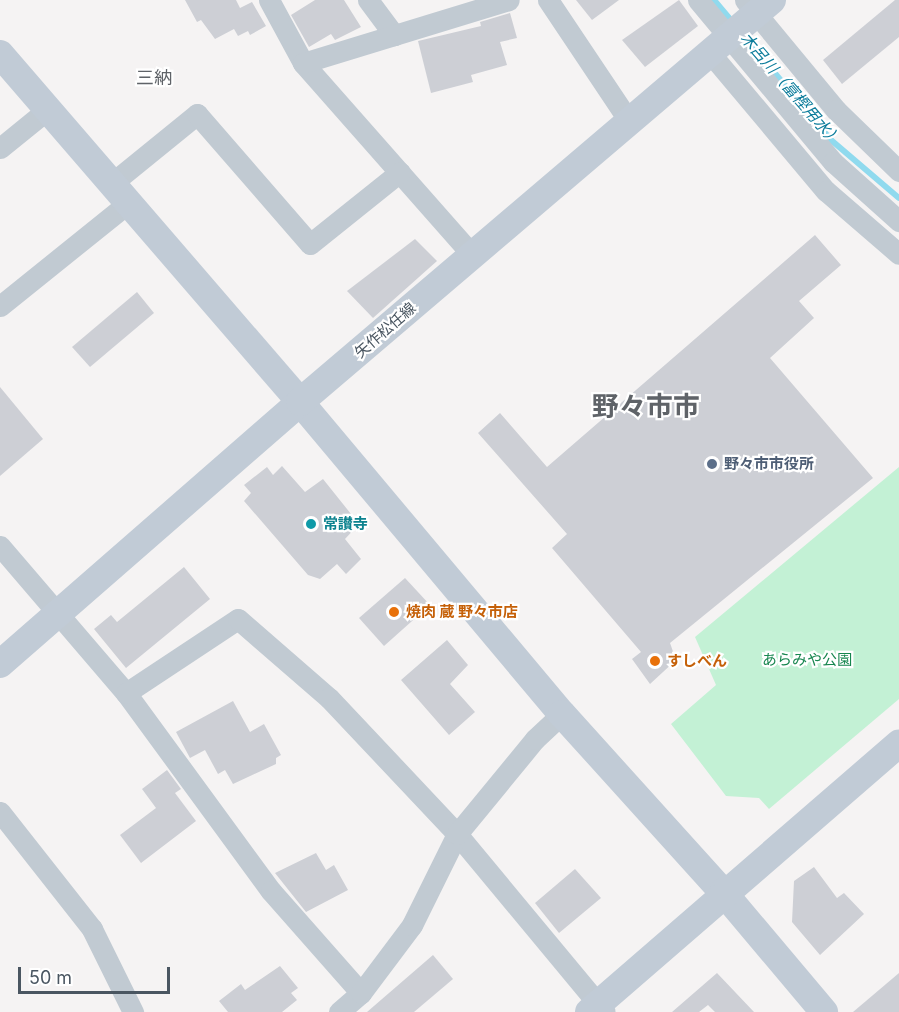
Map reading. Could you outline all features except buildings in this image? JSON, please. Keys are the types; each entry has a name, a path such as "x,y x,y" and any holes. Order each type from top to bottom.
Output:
{"street":[{"path":"269,0 303,63 472,255"},
{"path":"368,0 394,35"},
{"path":"303,63 509,0"},
{"path":"549,0 629,121"},
{"path":"698,0 741,23 899,171"},
{"path":"741,23 833,162 899,221"},
{"path":"741,23 826,191 899,254"},
{"name":"矢作松任線","path":"0,664 300,402 741,23"},
{"path":"0,54 300,402 562,714 723,892 824,1012"},
{"path":"0,148 47,110"},
{"path":"0,306 120,193 197,114 310,244 400,172"},
{"path":"0,546 126,693 271,891 361,993"},
{"path":"126,693 238,619 330,698 457,834 598,1009 723,892 899,743"},
{"path":"339,1012 361,993 412,925 457,834 535,739 562,714"},
{"path":"0,812 92,929 133,1012"}],"green space":[{"name":"あらみや公園","path":"899,467 899,699 769,809 759,798 726,796 671,724 716,685 695,637"}],"waterway":[{"name":"木呂川（富樫用水）","path":"714,0 734,24"},
{"name":"木呂川（富樫用水）","path":"742,34 831,140 899,198"}],"place":[{"name":"野々市市役所","path":"712,464"},
{"name":"常讃寺","path":"311,524"},
{"name":"焼肉 蔵 野々市店","path":"394,612"},
{"name":"すしべん","path":"655,661"}],"district":[{"name":"三納","path":"154,78"},
{"name":"野々市市","path":"646,407"}]}
